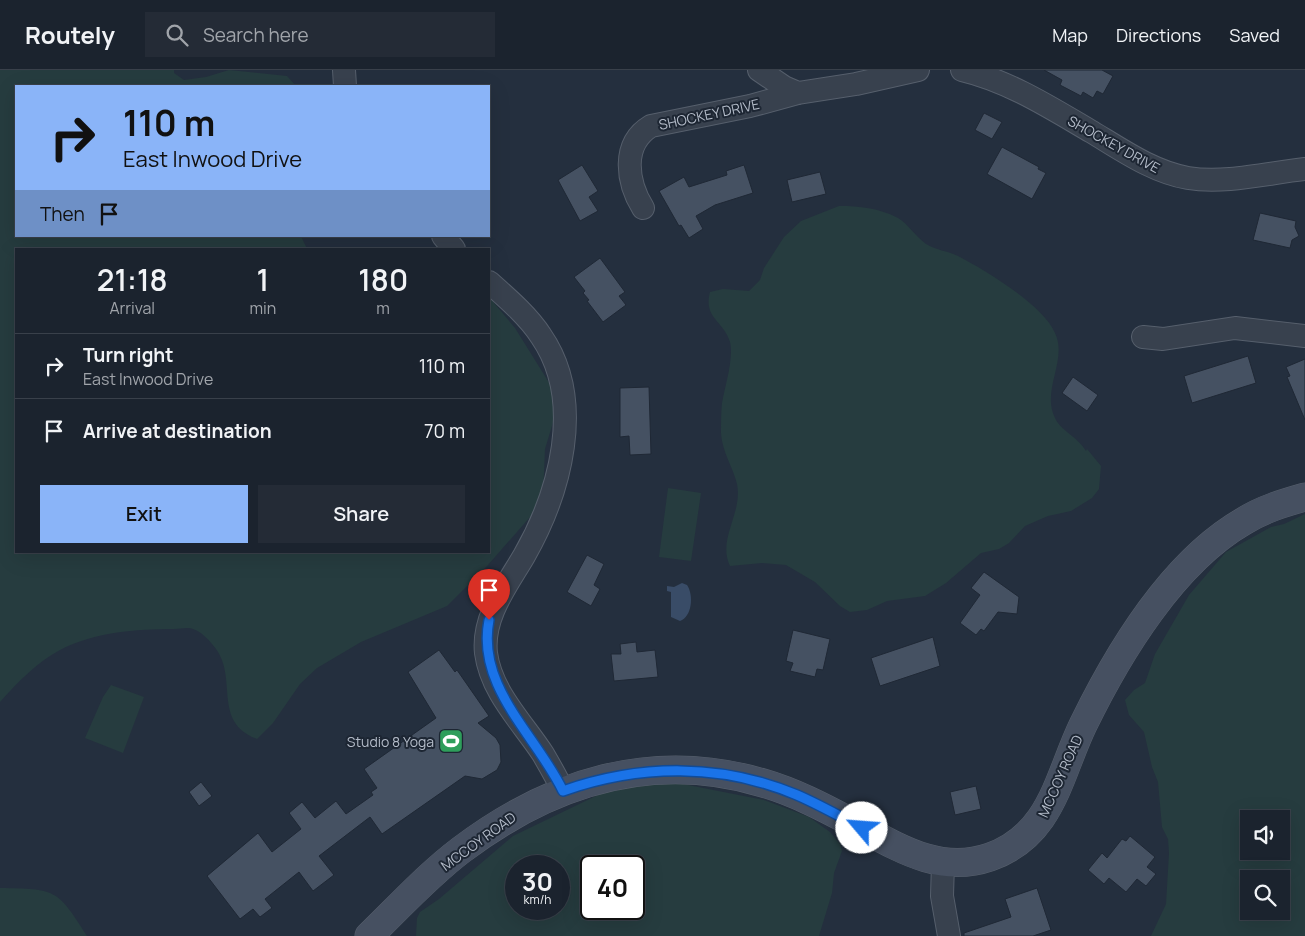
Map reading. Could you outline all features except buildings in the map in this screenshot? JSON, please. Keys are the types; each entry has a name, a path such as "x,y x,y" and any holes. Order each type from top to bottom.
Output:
{"street":[{"path":"344,70 345,85"},
{"path":"759,70 784,87 798,93"},
{"name":"SHOCKEY DRIVE","path":"643,208 634,193 630,176 630,158 634,143 641,132 651,126 750,106 798,93 918,70"},
{"name":"SHOCKEY DRIVE","path":"962,70 999,82 1030,97 1121,150 1173,175 1205,179 1305,169"},
{"path":"444,237 453,248"},
{"path":"490,283 529,321 542,337 559,371 563,390 565,413 562,443 559,468 552,493 527,550 489,620 486,641 490,671 499,690 543,755 563,791"},
{"path":"1143,337 1163,339 1235,328 1305,336"},
{"name":"MCCOY ROAD","path":"369,936 458,852 522,809 563,791 598,780 659,770 693,770 764,783 798,796 903,850 943,863 965,863 987,858 1008,850 1024,839 1040,822 1055,794 1082,726 1131,640 1155,606 1189,567 1230,530 1262,511 1305,497"},
{"path":"943,863 942,896 949,936"}],"green space":[{"path":"0,70 174,70 174,73 184,80 206,77 229,70 287,76 295,85 15,85 15,237 301,237 307,248 15,248 15,553 490,553 490,298 515,328 553,389 555,416 545,449 543,497 537,509 488,565 447,606 361,642 317,668 300,684 273,723 257,739 243,731 235,722 230,711 222,661 216,649 202,634 191,628 145,630 101,635 73,644 60,650 35,667 0,702"},
{"path":"839,206 869,208 898,218 926,244 958,256 983,270 1012,289 1039,311 1055,333 1058,343 1059,354 1051,397 1055,418 1086,451 1087,449 1101,466 1099,489 1092,498 1071,511 1048,516 1025,526 1009,543 999,549 981,553 946,583 925,596 887,601 867,610 850,612 840,606 815,582 786,565 762,563 730,566 726,546 738,495 737,484 723,447 721,425 722,403 731,349 727,335 709,308 710,292 723,289 749,291 760,280 764,268 784,237 801,221"},
{"path":"668,488 701,493 691,561 659,557"},
{"path":"1305,514 1305,936 1151,936 1166,904 1168,839 1162,827 1158,782 1152,767 1144,732 1129,715 1125,700 1134,690 1145,683 1155,654 1189,595 1226,552 1271,527 1284,524"},
{"path":"111,685 144,697 123,753 85,738 103,697"},
{"path":"647,784 683,784 764,800 809,817 830,832 840,844 842,851 834,873 832,893 819,936 416,936 417,918 420,912 439,899 513,836 600,794"},
{"path":"0,888 33,889 53,894 68,908 87,936 0,936"}],"water":[{"path":"682,583 687,585 689,589 691,605 687,615 680,621 671,617 671,592 667,591 667,586 674,587"}],"place":[{"name":"Studio 8 Yoga","path":"451,741"}],"route":[{"path":"489,620 486,635 486,652 490,671 499,690 554,772 563,791 590,781 622,775 659,770 693,770 764,783 798,796 862,828"}]}
